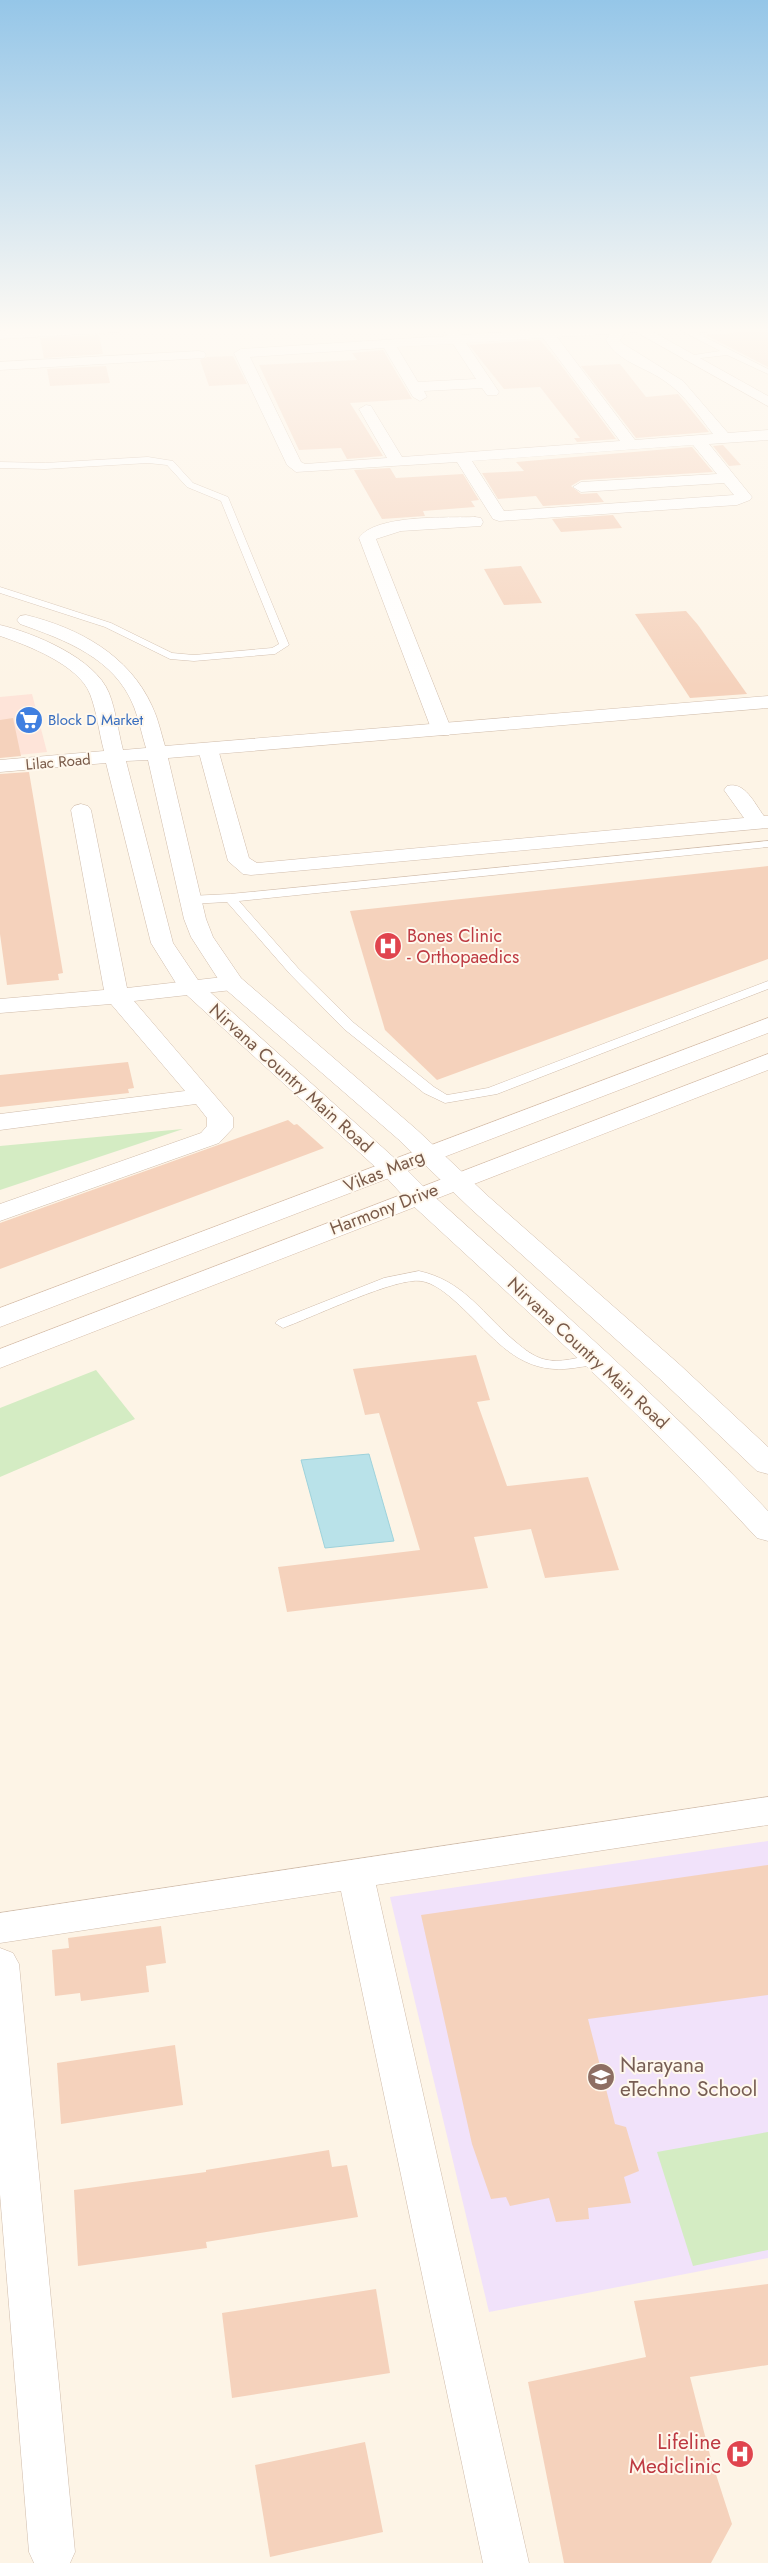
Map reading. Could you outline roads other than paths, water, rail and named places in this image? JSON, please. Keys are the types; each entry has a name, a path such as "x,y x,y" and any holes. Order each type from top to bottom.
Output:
{"street":[{"path":"287,448 295,465 302,468 316,469 608,448"},
{"path":"389,448 398,462"},
{"path":"461,457 499,516 737,500 744,497 704,448"},
{"path":"558,451 580,487 598,509"},
{"path":"580,487 729,478"},
{"path":"442,731 367,538 370,534 388,528 475,522"},
{"name":"Nirvana Country Main Road","path":"0,613 68,635 109,660 122,672 143,706 157,753 190,900 202,938 232,983 429,1153 457,1181 670,1371 768,1464"},
{"name":"Nirvana Country Main Road","path":"0,630 49,647 78,667 90,678 99,692 117,757 160,936 171,959 191,988 392,1168 418,1196 714,1472 768,1530"},
{"name":"Lilac Road","path":"0,766 442,731 768,702"},
{"path":"208,749 239,860 251,869 259,870 763,822"},
{"path":"734,790 763,822"},
{"path":"0,1213 210,1138 220,1128 220,1118 117,996 81,810"},
{"path":"0,1006 117,996 232,983"},
{"name":"Vikas Marg","path":"0,1318 768,1025"},
{"name":"Harmony Drive","path":"0,1359 768,1061"},
{"path":"0,1122 202,1096"},
{"path":"0,1928 768,1811"},
{"path":"355,1874 506,2563"},
{"path":"0,1964 52,2552"}],"lane":[{"path":"0,465 45,466 148,460 170,463 190,485 225,499 284,646 275,651 194,658 176,657 108,625 0,590"},
{"path":"190,900 230,898 768,844"},
{"path":"230,898 294,971 349,1026 429,1090 445,1099 460,1098 492,1091 768,985"},
{"path":"283,1323 389,1281 421,1276 444,1284 503,1341 531,1361 556,1365 596,1360"}],"water":[{"path":"369,1454 394,1541 325,1548 301,1460"}],"place":[{"name":"Block D Market","path":"29,720"},
{"name":"Bones Clinic - Orthopaedics","path":"388,946"},
{"name":"Narayana eTechno School","path":"601,2077"},
{"name":"Lifeline Mediclinic","path":"740,2454"}]}
